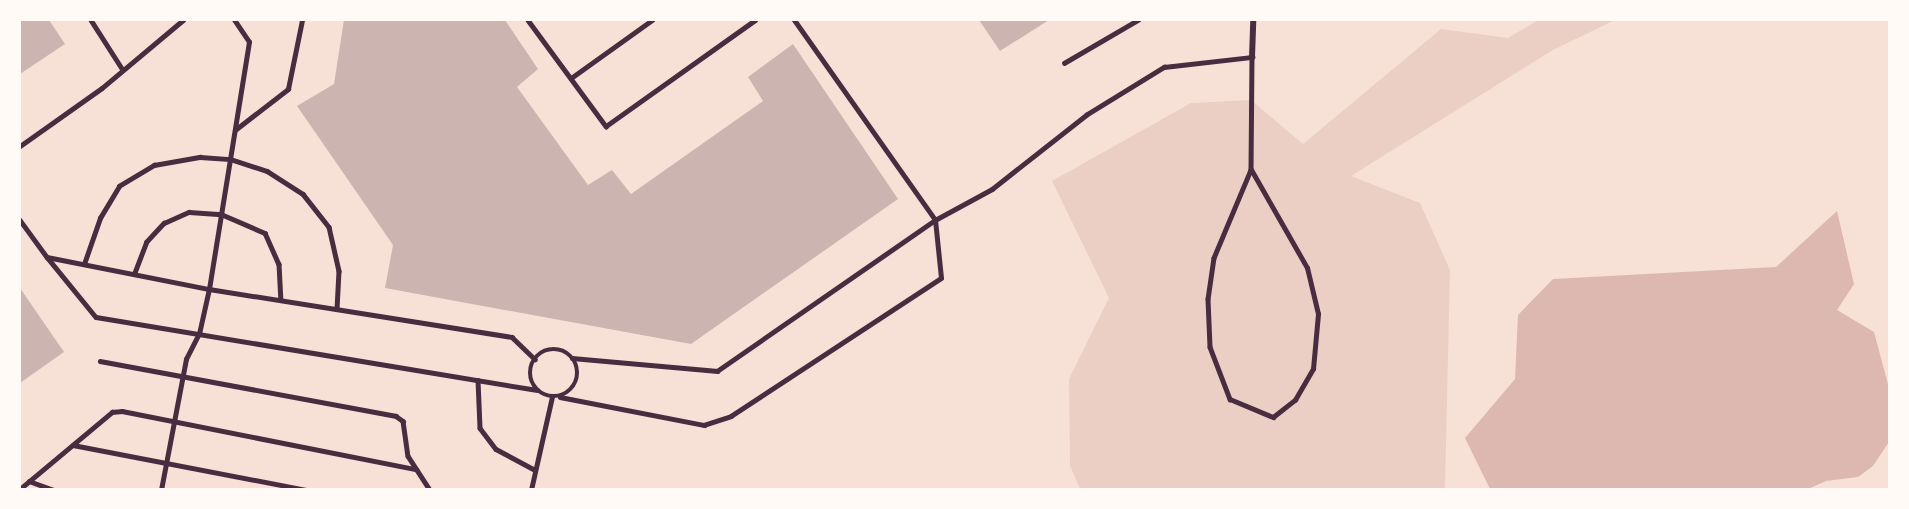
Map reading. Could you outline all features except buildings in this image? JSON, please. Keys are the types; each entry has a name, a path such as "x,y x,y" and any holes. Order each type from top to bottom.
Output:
{"street":[{"path":"1252,57 1253,20"}],"lane":[{"path":"91,20 123,70"},
{"path":"20,147 123,70 183,20"},
{"path":"160,489 186,359 200,334 209,289 249,42 234,20"},
{"path":"235,130 288,89 302,20"},
{"path":"528,20 606,126 755,20"},
{"path":"571,78 652,20"},
{"path":"20,220 96,317 537,390 552,397 704,425 731,416 941,278 935,220 794,20"},
{"path":"1064,63 1138,20"},
{"path":"537,390 530,375 535,359 555,349 572,358 717,371 935,220 992,189 1086,116 1164,67 1252,57 1251,170 1214,258 1208,299 1210,347 1230,399 1273,417 1295,400 1313,369 1318,314 1307,268 1251,170"},
{"path":"84,264 100,218 119,186 154,165 200,157 230,159 267,171 303,194 328,227 339,271 337,309"},
{"path":"134,274 146,242 164,223 189,212 221,214 266,233 279,264 281,300"},
{"path":"47,257 209,289 512,337 535,359"},
{"path":"560,397 577,381 577,366 572,358"},
{"path":"100,362 396,416 403,420 408,456 430,489"},
{"path":"478,380 480,428 496,449 535,470"},
{"path":"531,489 552,397"},
{"path":"20,489 112,412 174,421 416,470"},
{"path":"73,445 306,489"},
{"path":"29,481 54,489"}],"shaded area":[{"path":"1538,20 1615,20 1553,50 1351,176 1420,203 1450,270 1445,489 1080,489 1070,466 1069,379 1109,298 1052,181 1191,103 1251,100 1303,144 1441,29 1508,38"},
{"path":"1837,211 1854,284 1837,310 1874,332 1889,388 1889,442 1873,466 1858,477 1826,481 1808,489 1490,489 1465,438 1515,379 1518,315 1553,279 1776,267"}]}
